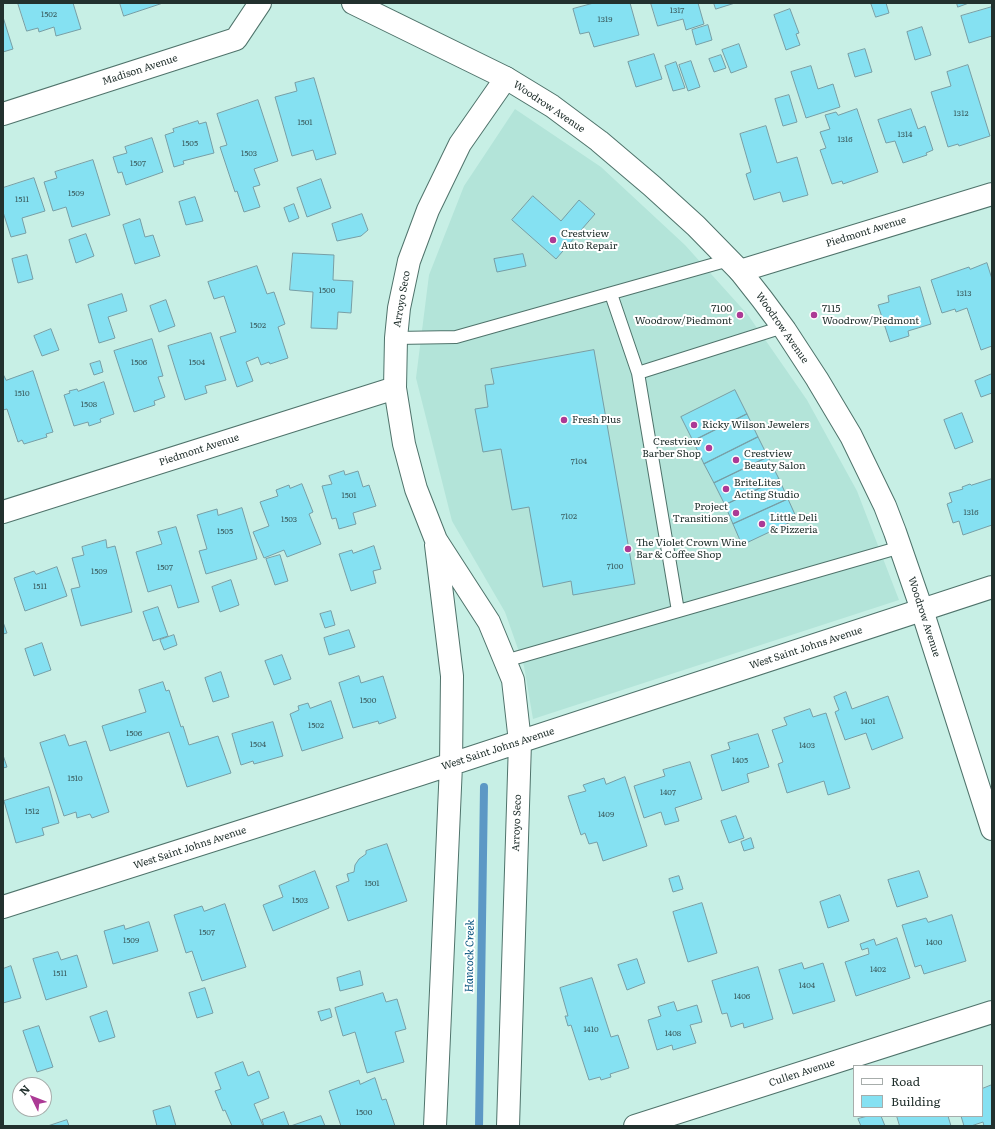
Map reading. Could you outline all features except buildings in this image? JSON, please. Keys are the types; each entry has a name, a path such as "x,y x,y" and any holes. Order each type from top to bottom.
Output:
{"street":[{"name":"Madison Avenue","path":"3,114 236,39 260,3"},
{"name":"Woodrow Avenue","path":"353,3 506,78 552,106 598,141 652,186 696,226 735,266 783,327 817,379 851,436 873,481 901,547 992,829"},
{"name":"Arroyo Seco","path":"506,78 460,144 428,210 409,261 399,308 394,388 404,444 416,489 436,540 489,622 513,680 520,742 508,1126"},
{"name":"Piedmont Avenue","path":"735,266 992,194"},
{"name":"Piedmont Avenue","path":"3,512 394,388"},
{"name":"Arroyo Seco","path":"435,1126 451,764 452,676 436,540"},
{"name":"West Saint Johns Avenue","path":"3,907 520,742 992,587"},
{"name":"Cullen Avenue","path":"635,1126 992,1012"}],"lane":[{"path":"396,338 456,338 611,294 735,266"},
{"path":"611,294 638,373 678,611"},
{"path":"638,373 783,327"},
{"path":"505,661 901,547"}],"shaded area":[{"path":"515,109 601,167 685,245 748,315 807,400 857,491 899,600 533,719 524,666 505,612 452,521 416,378 429,275 464,186"}],"waterway":[{"name":"Hancock Creek","path":"479,1126 484,787"}],"place":[{"name":"Crestview Auto Repair","path":"553,240"},
{"name":"7100 Woodrow/Piedmont","path":"740,315"},
{"name":"7115 Woodrow/Piedmont","path":"814,315"},
{"name":"Fresh Plus","path":"564,420"},
{"name":"Ricky Wilson Jewelers","path":"694,425"},
{"name":"Crestview Barber Shop","path":"709,448"},
{"name":"Crestview Beauty Salon","path":"736,460"},
{"name":"BriteLites Acting Studio","path":"726,489"},
{"name":"Project Transitions","path":"736,513"},
{"name":"Little Deli & Pizzeria","path":"762,524"},
{"name":"The Violet Crown Wine Bar & Coffee Shop","path":"628,549"}]}
